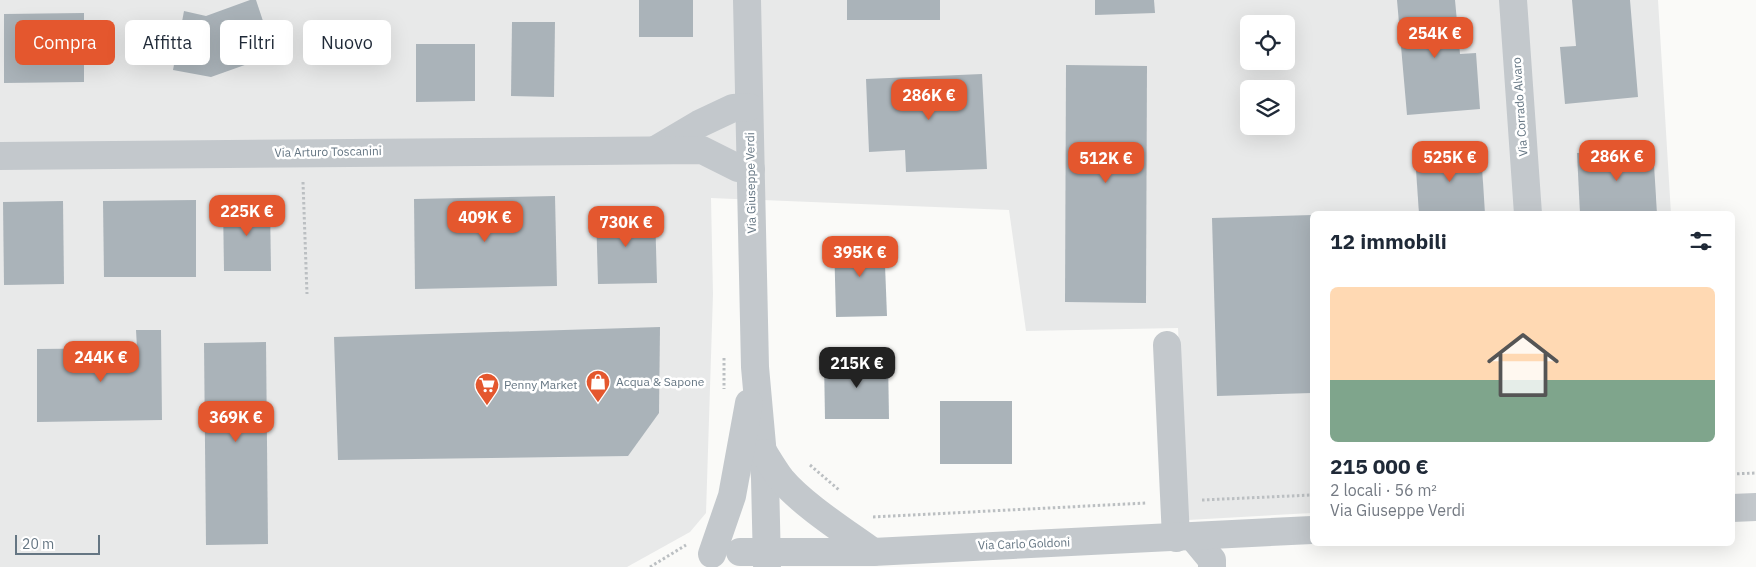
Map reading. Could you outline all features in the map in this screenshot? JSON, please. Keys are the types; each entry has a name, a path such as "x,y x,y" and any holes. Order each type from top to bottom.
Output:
{"street":[{"name":"Via Giuseppe Verdi","path":"747,0 755,367 764,452 761,559"},
{"name":"Via Corrado Alvaro","path":"1513,0 1528,211"},
{"path":"655,150 698,124 733,108 749,107"},
{"name":"Via Arturo Toscanini","path":"0,156 702,150 738,168 751,169"},
{"path":"1167,344 1174,502 1185,537 1212,560 1212,567"},
{"name":"Via Giuseppe Verdi","path":"699,554 732,496 755,367"},
{"path":"764,452 780,478 836,526 873,552"},
{"path":"1735,508 1756,507"},
{"name":"Via Carlo Goldoni","path":"699,554 726,551 761,559 1310,530"},
{"name":"Via Carlo Goldoni","path":"828,567 873,552"}],"path":[{"path":"302,177 307,294"},
{"path":"724,352 724,392"},
{"path":"808,464 843,494"},
{"path":"1735,474 1756,472"},
{"path":"872,518 1310,495"},
{"path":"650,567 699,554"}],"shaded area":[{"path":"0,0 1658,0 1671,211 1310,211 1310,513 1188,520 1178,328 1026,331 1009,210 711,198 713,294 706,513 690,532 627,567 0,567"}],"building":[{"path":"250,0 256,0 263,20 220,20 220,65 245,65 211,77 173,70 174,65 210,65 210,20 182,20 184,11 206,16"},
{"path":"639,0 693,0 693,37 639,37"},
{"path":"847,0 940,0 940,20 847,20"},
{"path":"1095,0 1154,0 1155,13 1095,15"},
{"path":"1397,0 1455,0 1460,54 1476,53 1480,109 1407,115"},
{"path":"1572,0 1630,0 1638,97 1565,104 1560,47 1576,46"},
{"path":"84,13 84,20 15,20 15,65 84,65 84,82 4,83 4,14"},
{"path":"512,22 555,22 554,97 511,96"},
{"path":"416,44 475,44 475,101 416,102"},
{"path":"1066,65 1147,66 1146,303 1065,302"},
{"path":"982,74 987,169 906,172 905,150 869,152 866,79"},
{"path":"1653,148 1657,211 1580,211 1577,153"},
{"path":"1481,151 1485,211 1419,211 1415,155"},
{"path":"555,196 557,286 415,289 414,199"},
{"path":"196,200 196,277 104,277 103,201"},
{"path":"63,201 64,284 4,285 3,202"},
{"path":"223,203 270,203 271,271 224,271"},
{"path":"655,212 657,283 598,284 596,213"},
{"path":"1310,215 1310,393 1217,396 1212,218"},
{"path":"884,239 887,316 836,317 834,241"},
{"path":"660,327 659,413 628,456 338,460 334,337"},
{"path":"136,330 161,330 162,420 37,422 37,349 137,348"},
{"path":"266,342 268,544 206,545 204,343"},
{"path":"888,359 889,419 825,419 824,360"},
{"path":"940,401 1012,401 1012,464 940,464"}],"place":[{"name":"Acqua & Sapone","path":"598,403"},
{"name":"Penny Market","path":"487,406"}]}
